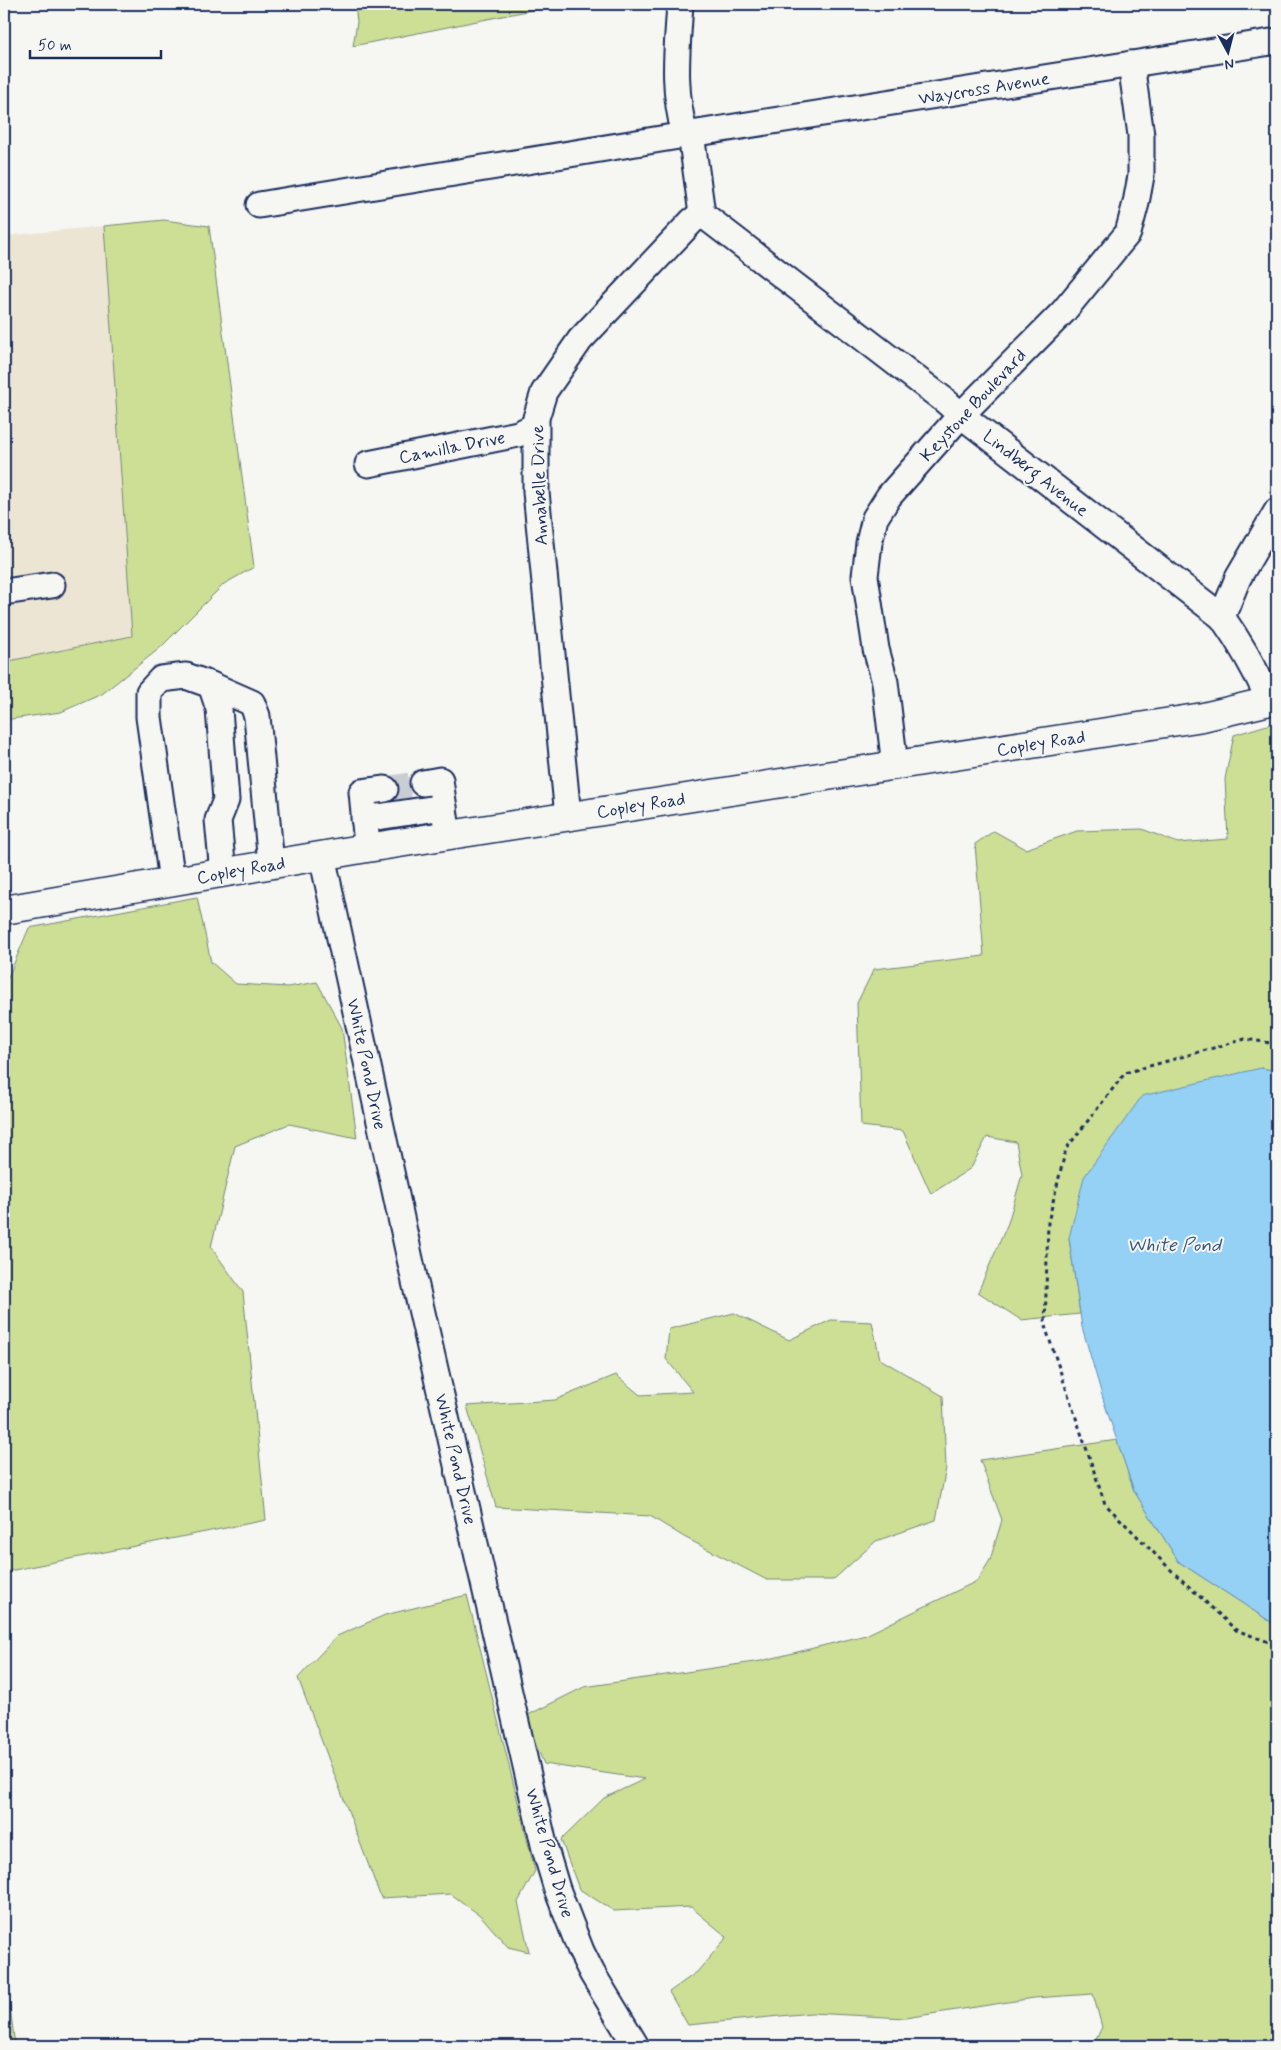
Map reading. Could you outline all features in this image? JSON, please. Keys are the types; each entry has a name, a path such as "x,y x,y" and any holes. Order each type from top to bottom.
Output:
{"main road":[{"name":"Copley Road","path":"4,910 367,848 1203,718 1274,702"}],"street":[{"path":"680,4 676,79 677,99 688,134 702,214"},
{"name":"Waycross Avenue","path":"259,205 1277,40"},
{"name":"Keystone Boulevard","path":"895,766 885,682 876,649 865,576 868,543 875,518 889,496 961,416 1063,312 1128,233 1136,203 1140,176 1141,135 1131,64"},
{"name":"Lindberg Avenue","path":"702,214 1222,617 1240,643 1274,702"},
{"name":"Annabelle Drive","path":"568,816 536,492 535,426 544,392 580,340 692,221 702,214"},
{"name":"Camilla Drive","path":"368,464 518,434 535,426"},
{"path":"1222,617 1238,578 1277,511"},
{"path":"4,592 52,585"},
{"path":"172,881 149,717 149,692 161,679 186,676 252,703 257,716 271,864"},
{"path":"211,685 219,709 226,800 218,820 223,873"},
{"path":"423,783 440,780 448,836"},
{"path":"367,848 362,792 385,789"},
{"path":"364,819 444,807"},
{"name":"White Pond Drive","path":"322,856 415,1282 545,1849 557,1890 581,1951 592,1973 636,2046"}],"path":[{"path":"1277,1044 1245,1039 1125,1073 1066,1148 1048,1222 1045,1326 1104,1504 1172,1571 1236,1630 1277,1645"}],"shaded area":[{"path":"104,226 132,636 4,662 4,236"}],"green space":[{"path":"355,4 562,4 353,46 357,22"},
{"path":"164,220 209,226 254,567 224,584 160,648 102,694 61,712 4,720 4,662 132,636 104,226"},
{"path":"1277,722 1277,1071 1261,1068 1069,1238 1080,1314 1021,1320 978,1292 1008,1223 1022,1175 1016,1142 987,1137 971,1168 931,1194 903,1131 861,1126 857,1003 874,969 984,956 975,844 994,831 1026,849 1077,831 1142,829 1178,843 1228,839 1225,779 1234,735"},
{"path":"197,897 211,962 236,984 288,987 317,982 342,1028 357,1138 289,1124 235,1146 211,1247 243,1292 266,1520 4,1572 4,982 7,980 29,928"},
{"path":"734,1313 789,1340 831,1320 872,1322 880,1359 943,1396 946,1468 936,1520 876,1541 833,1580 767,1580 684,1537 650,1516 496,1507 467,1406 555,1400 616,1375 640,1395 693,1392 666,1359 669,1329"},
{"path":"1117,1440 1134,1491 1179,1562 1277,1626 1277,2046 1093,2046 1102,2027 1093,1994 1034,1998 905,2018 811,2013 688,2025 669,1992 697,1972 727,1937 691,1907 614,1911 579,1889 561,1840 604,1798 645,1779 544,1764 524,1717 584,1687 761,1661 866,1635 977,1581 990,1560 1002,1520 980,1460"},
{"path":"467,1595 535,1871 518,1902 529,1952 508,1947 481,1916 451,1894 381,1898 298,1678 337,1636 385,1615"},
{"path":"4,1959 15,2046 4,2046"}],"water":[{"name":"White Pond","path":"1261,1068 1277,1071 1277,1626 1179,1562 1134,1491 1104,1402 1082,1327 1069,1238 1084,1177 1142,1096"}],"tunnel":[{"path":"385,789 423,783"}]}
